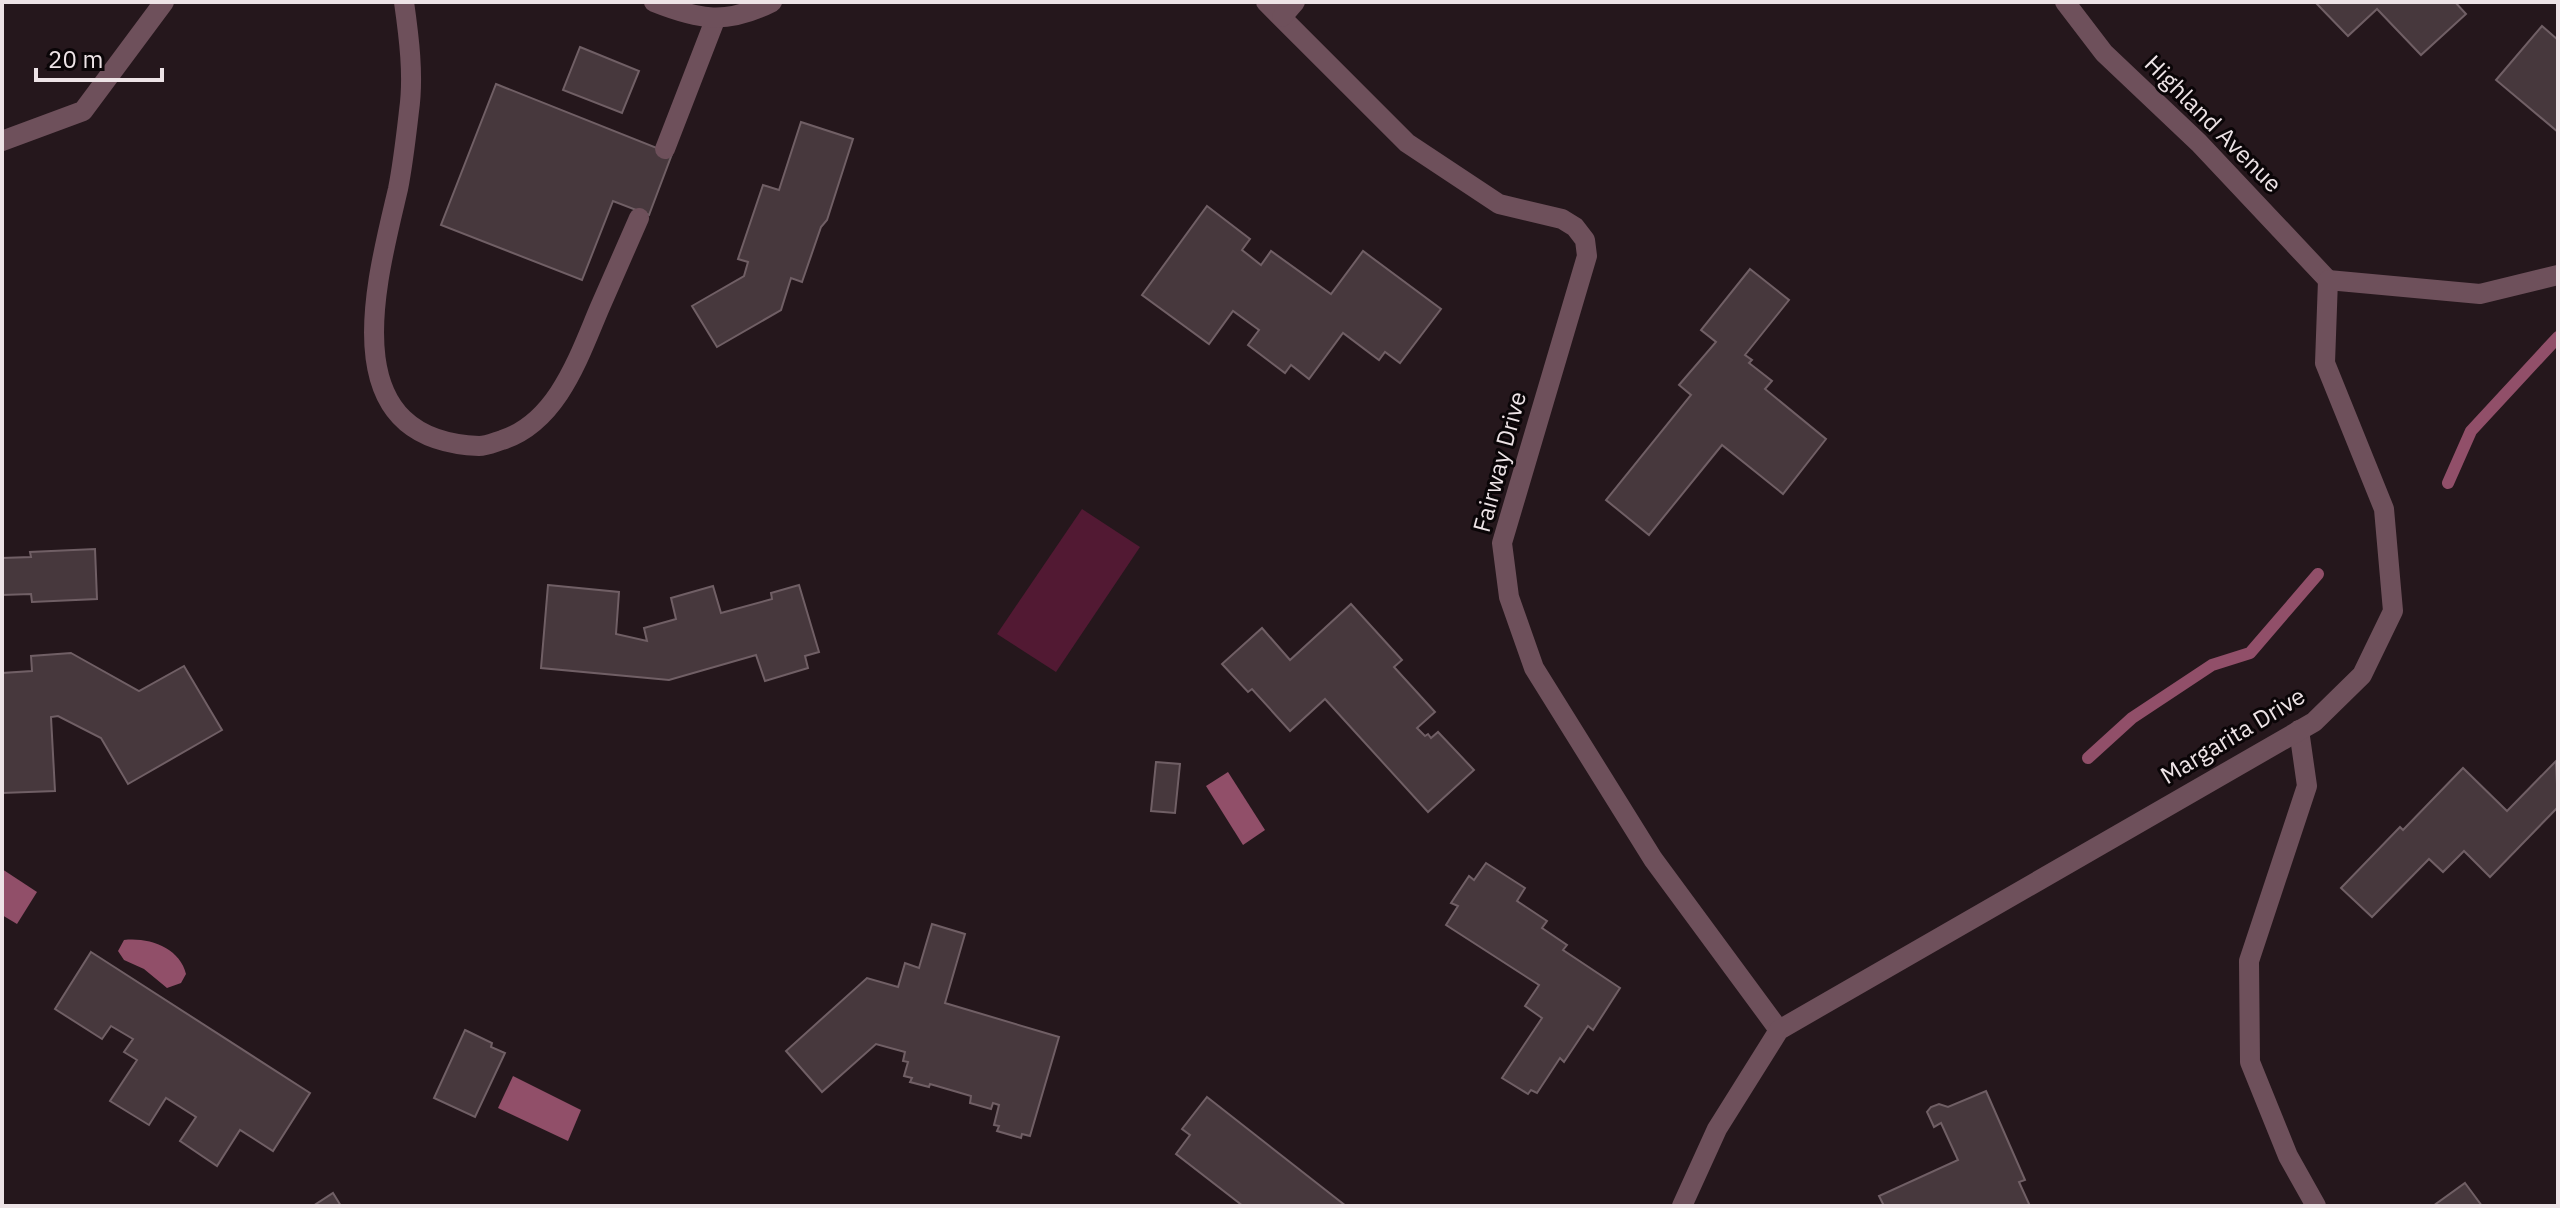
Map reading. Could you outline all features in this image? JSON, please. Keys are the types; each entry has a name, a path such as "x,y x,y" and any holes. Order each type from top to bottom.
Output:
{"street":[{"path":"2,141 83,111 164,2"},
{"path":"404,2 409,33 410,106 399,185 378,270 373,337 380,379 392,407 410,427 442,442 483,446 516,435 547,409 570,377 639,218"},
{"path":"654,2 685,15 715,20 753,12 772,2"},
{"name":"Fairway Drive","path":"1266,2 1288,10 1407,143 1499,204 1562,219 1575,227 1585,240 1587,256 1502,543 1509,597 1534,668 1653,859 1779,1030"},
{"name":"Highland Avenue","path":"2065,2 2104,53 2199,143 2328,280"},
{"path":"665,149 715,20"},
{"path":"2328,280 2480,294 2558,275"},
{"name":"Margarita Drive","path":"1689,1202 1717,1129 1779,1030 2314,722 2362,675 2393,611 2384,509 2325,363 2328,280"},
{"path":"2299,730 2307,786 2249,961 2250,1062 2288,1156 2316,1206"}],"shaded area":[{"path":"1082,509 1140,547 1056,672 997,634"},
{"path":"1228,772 1265,830 1243,845 1206,786"},
{"path":"2,869 37,892 17,924 2,915"},
{"path":"124,940 143,940 170,951 183,965 186,974 181,983 167,988 144,969 124,960 118,951"},
{"path":"513,1076 581,1110 568,1141 498,1108"}],"building":[{"path":"2315,2 2455,2 2466,14 2421,55 2377,9 2348,36"},
{"path":"2542,26 2558,40 2558,132 2496,80"},
{"path":"580,47 639,71 622,113 563,90"},
{"path":"496,84 672,154 649,215 613,201 582,280 441,225"},
{"path":"801,122 853,139 827,220 821,227 802,282 791,278 781,310 717,347 692,306 744,276 748,262 738,259 763,185 779,190"},
{"path":"1207,206 1250,239 1242,250 1261,265 1271,251 1331,294 1363,251 1441,309 1400,363 1385,352 1379,360 1343,333 1309,379 1291,365 1285,373 1248,345 1259,330 1233,311 1209,344 1142,295"},
{"path":"1750,269 1789,300 1745,355 1752,360 1749,363 1772,381 1765,389 1826,439 1783,494 1722,445 1649,535 1606,500 1691,395 1679,385 1716,342 1701,330"},
{"path":"95,549 97,599 32,602 31,594 2,595 2,558 31,557 30,552"},
{"path":"548,585 619,592 616,634 647,641 644,628 676,619 671,598 713,586 721,613 772,599 771,593 799,585 819,652 805,656 808,668 765,681 756,655 669,680 541,668"},
{"path":"1351,604 1402,660 1394,667 1435,712 1417,728 1431,738 1438,732 1474,770 1428,812 1325,699 1290,731 1252,689 1248,692 1222,664 1262,628 1290,660"},
{"path":"71,653 139,691 184,666 222,730 128,784 101,738 58,716 51,717 55,791 2,793 2,673 32,671 31,656"},
{"path":"2556,761 2558,807 2490,877 2464,851 2443,872 2429,859 2372,917 2341,888 2463,768 2507,811"},
{"path":"1156,762 1180,764 1175,813 1151,811"},
{"path":"1486,863 1525,888 1517,901 1547,921 1542,928 1567,945 1563,950 1620,988 1593,1030 1588,1026 1564,1062 1560,1058 1537,1093 1531,1090 1528,1094 1502,1078 1542,1018 1525,1006 1539,985 1446,925 1458,906 1451,903 1469,876 1474,880"},
{"path":"932,924 965,934 945,1003 1059,1037 1030,1136 1022,1134 1021,1138 997,1131 999,1126 994,1125 999,1105 993,1103 991,1109 970,1103 971,1096 930,1084 929,1087 910,1082 912,1078 904,1076 908,1062 903,1061 905,1052 876,1044 822,1092 786,1051 867,978 898,987 905,963 919,968"},
{"path":"91,952 310,1093 273,1151 240,1130 217,1166 180,1141 196,1117 166,1098 149,1125 110,1101 137,1060 124,1052 133,1039 111,1026 102,1039 55,1009"},
{"path":"465,1030 505,1053 475,1117 434,1098"},
{"path":"1986,1091 2025,1180 2019,1182 2030,1206 1884,1206 1879,1196 1958,1160 1941,1123 1934,1127 1927,1112 1931,1107 1939,1104 1948,1107"},
{"path":"1207,1097 1346,1206 1243,1206 1176,1154 1190,1135 1182,1129"},
{"path":"2465,1183 2482,1206 2433,1206"},
{"path":"333,1193 341,1206 313,1206"}],"waterway":[{"path":"2448,483 2471,431 2558,337"},
{"path":"2088,758 2132,718 2212,665 2250,653 2318,574"}]}
